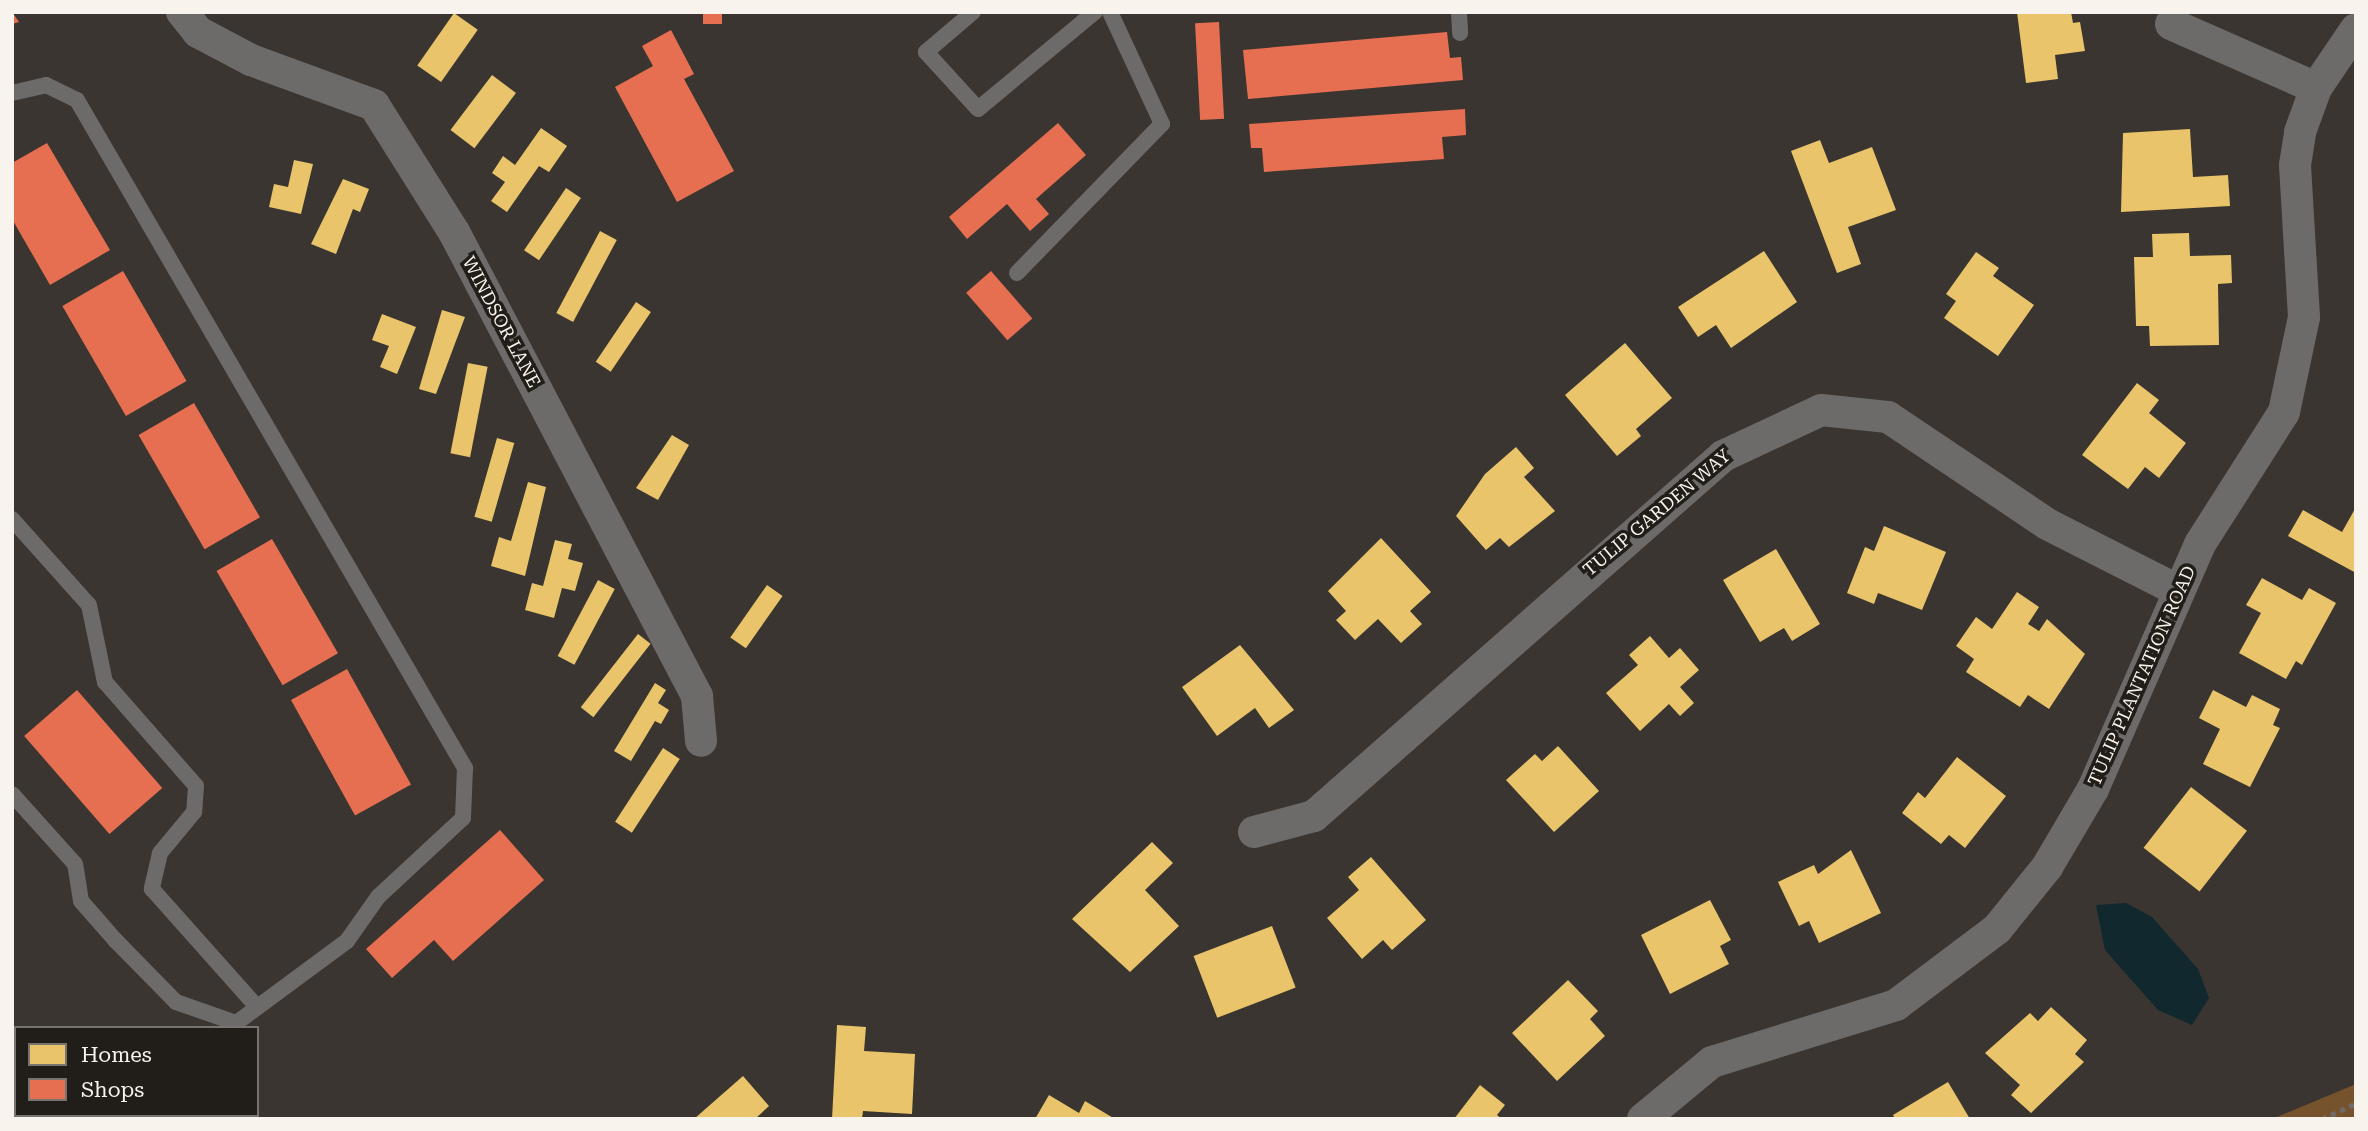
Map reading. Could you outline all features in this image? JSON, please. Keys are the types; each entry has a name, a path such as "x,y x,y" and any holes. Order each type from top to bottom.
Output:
{"street":[{"name":"WINDSOR LANE","path":"183,12 198,32 251,60 374,105 454,232 690,684 701,741"},
{"path":"2171,24 2316,88"},
{"name":"TULIP PLANTATION ROAD","path":"1643,1119 1712,1062 1896,1005 1997,929 2047,867 2093,789 2200,544 2284,412 2304,317 2295,165 2316,88 2356,29"},
{"name":"TULIP GARDEN WAY","path":"1254,832 1314,816 1723,456 1821,410 1888,417 2047,524 2179,591"}],"lane":[{"path":"974,12 926,52 978,109 1095,12"},
{"path":"1017,273 1162,124 1110,12"},
{"path":"1459,12 1460,33"},
{"path":"12,93 46,85 77,100 465,768 463,818 378,897 347,941 236,1023 176,1002 81,901 75,864 12,794"},
{"path":"12,519 89,605 104,682 196,786 194,812 160,853 152,890 257,1007"}],"path":[{"path":"2322,1119 2356,1103"}],"shaded area":[{"path":"2356,1084 2356,1119 2272,1119"}],"water":[{"path":"2126,903 2152,917 2198,969 2209,998 2192,1025 2158,1010 2105,950 2096,905"}],"building: Homes":[{"path":"2017,12 2071,12 2073,23 2080,22 2085,51 2055,55 2058,79 2026,83"},
{"path":"454,13 478,30 441,82 417,65"},
{"path":"492,75 516,93 474,148 450,130"},
{"path":"541,128 567,146 549,172 539,166 507,212 491,201 505,182 492,173 503,156 515,165"},
{"path":"2190,129 2193,177 2228,175 2230,206 2121,212 2123,133"},
{"path":"1820,140 1829,163 1872,147 1896,210 1848,227 1861,264 1837,273 1791,151"},
{"path":"294,160 313,164 301,214 269,207 274,184 288,187"},
{"path":"343,179 369,189 360,212 353,209 336,254 311,244"},
{"path":"566,188 581,198 539,260 524,250"},
{"path":"600,231 617,240 573,322 556,313"},
{"path":"2189,233 2190,256 2231,255 2232,283 2218,284 2219,345 2150,346 2149,326 2136,326 2134,257 2153,257 2152,234"},
{"path":"1764,251 1797,302 1731,348 1716,325 1698,337 1678,307"},
{"path":"1976,252 1999,268 1993,276 2034,305 1998,356 1944,318 1956,301 1946,294"},
{"path":"636,302 651,312 611,372 596,362"},
{"path":"442,310 465,317 436,394 419,389"},
{"path":"382,314 416,327 397,374 380,367 389,346 372,340"},
{"path":"1625,343 1672,398 1636,429 1641,436 1617,456 1565,395"},
{"path":"468,363 488,367 470,457 450,453"},
{"path":"2137,383 2159,400 2149,413 2186,443 2159,478 2145,467 2128,489 2082,455"},
{"path":"672,435 689,445 658,500 636,488"},
{"path":"497,438 514,443 492,522 474,517"},
{"path":"1516,447 1534,468 1524,477 1555,511 1509,547 1500,538 1486,550 1456,516 1485,474"},
{"path":"528,482 546,487 525,576 491,566 499,537 511,541"},
{"path":"2356,507 2356,573 2288,536 2303,510 2342,532"},
{"path":"1884,526 1946,552 1922,610 1878,593 1874,604 1847,593 1865,547 1874,551"},
{"path":"1381,538 1431,592 1410,611 1422,624 1401,643 1378,619 1355,640 1336,620 1346,611 1328,591"},
{"path":"555,540 572,544 568,559 583,563 575,591 562,588 554,618 525,610 532,583 543,586"},
{"path":"1776,549 1820,624 1792,641 1784,628 1760,642 1723,580"},
{"path":"2262,578 2302,600 2309,588 2336,603 2302,665 2296,661 2286,679 2239,653 2261,613 2246,605"},
{"path":"598,580 615,589 574,665 558,656"},
{"path":"767,585 783,596 746,648 730,637"},
{"path":"2017,592 2039,607 2028,624 2039,631 2047,619 2085,654 2049,709 2028,695 2020,707 1966,672 1974,659 1956,646 1976,617 1992,629"},
{"path":"638,634 651,644 593,717 581,707"},
{"path":"1650,636 1669,658 1680,648 1699,670 1680,687 1694,703 1680,716 1669,704 1640,731 1606,693 1638,665 1629,655"},
{"path":"1240,645 1294,710 1269,728 1255,708 1217,736 1182,687"},
{"path":"655,683 666,690 658,703 669,710 661,724 655,721 631,761 614,751"},
{"path":"2213,690 2246,707 2252,695 2280,709 2273,725 2280,728 2250,787 2203,764 2220,729 2199,718"},
{"path":"1558,746 1599,791 1554,832 1506,780 1535,754 1542,761"},
{"path":"663,748 680,759 632,833 615,822"},
{"path":"1957,757 2006,796 1965,848 1949,835 1941,844 1902,813 1918,792 1925,798"},
{"path":"2191,787 2247,831 2200,891 2144,848"},
{"path":"1152,842 1173,863 1145,890 1179,926 1130,972 1072,919"},
{"path":"1851,850 1881,913 1819,943 1809,921 1799,926 1778,882 1814,865 1818,874"},
{"path":"1371,857 1426,920 1392,950 1383,940 1362,959 1327,918 1359,890 1348,877"},
{"path":"1710,900 1731,940 1720,946 1729,964 1670,994 1641,935"},
{"path":"1272,926 1296,988 1217,1018 1194,956"},
{"path":"1568,980 1598,1011 1590,1019 1605,1036 1557,1081 1512,1033"},
{"path":"2051,1007 2087,1040 2075,1054 2084,1062 2031,1113 2011,1095 2020,1085 1985,1053 2030,1013 2038,1021"},
{"path":"837,1025 866,1027 864,1051 915,1054 912,1114 863,1111 862,1119 832,1119"},
{"path":"743,1076 769,1106 755,1119 694,1119"},
{"path":"1948,1082 1970,1119 1895,1119 1893,1115"},
{"path":"1480,1085 1505,1105 1497,1115 1502,1119 1454,1119"},
{"path":"1049,1095 1079,1113 1085,1101 1115,1119 1035,1119"}],"building: Shops":[{"path":"12,12 19,22 12,24"},
{"path":"703,12 722,12 722,24 703,24"},
{"path":"1219,22 1224,119 1200,120 1195,23"},
{"path":"671,30 694,74 684,79 734,171 677,202 615,87 653,66 642,46"},
{"path":"1447,32 1450,58 1461,57 1463,80 1248,99 1243,50"},
{"path":"1465,109 1466,135 1442,137 1444,159 1264,172 1262,148 1251,148 1249,124"},
{"path":"1058,123 1086,155 1036,199 1049,214 1030,231 1007,204 967,239 949,217"},
{"path":"47,143 110,250 50,285 12,219 12,163"},
{"path":"123,271 187,381 126,416 62,306"},
{"path":"991,271 1032,319 1007,340 966,293"},
{"path":"194,403 260,517 205,549 139,435"},
{"path":"272,539 338,653 283,685 217,571"},
{"path":"347,669 411,784 355,815 291,700"},
{"path":"77,690 162,788 109,834 24,736"},
{"path":"500,830 544,880 453,961 434,940 392,978 366,949"}]}
